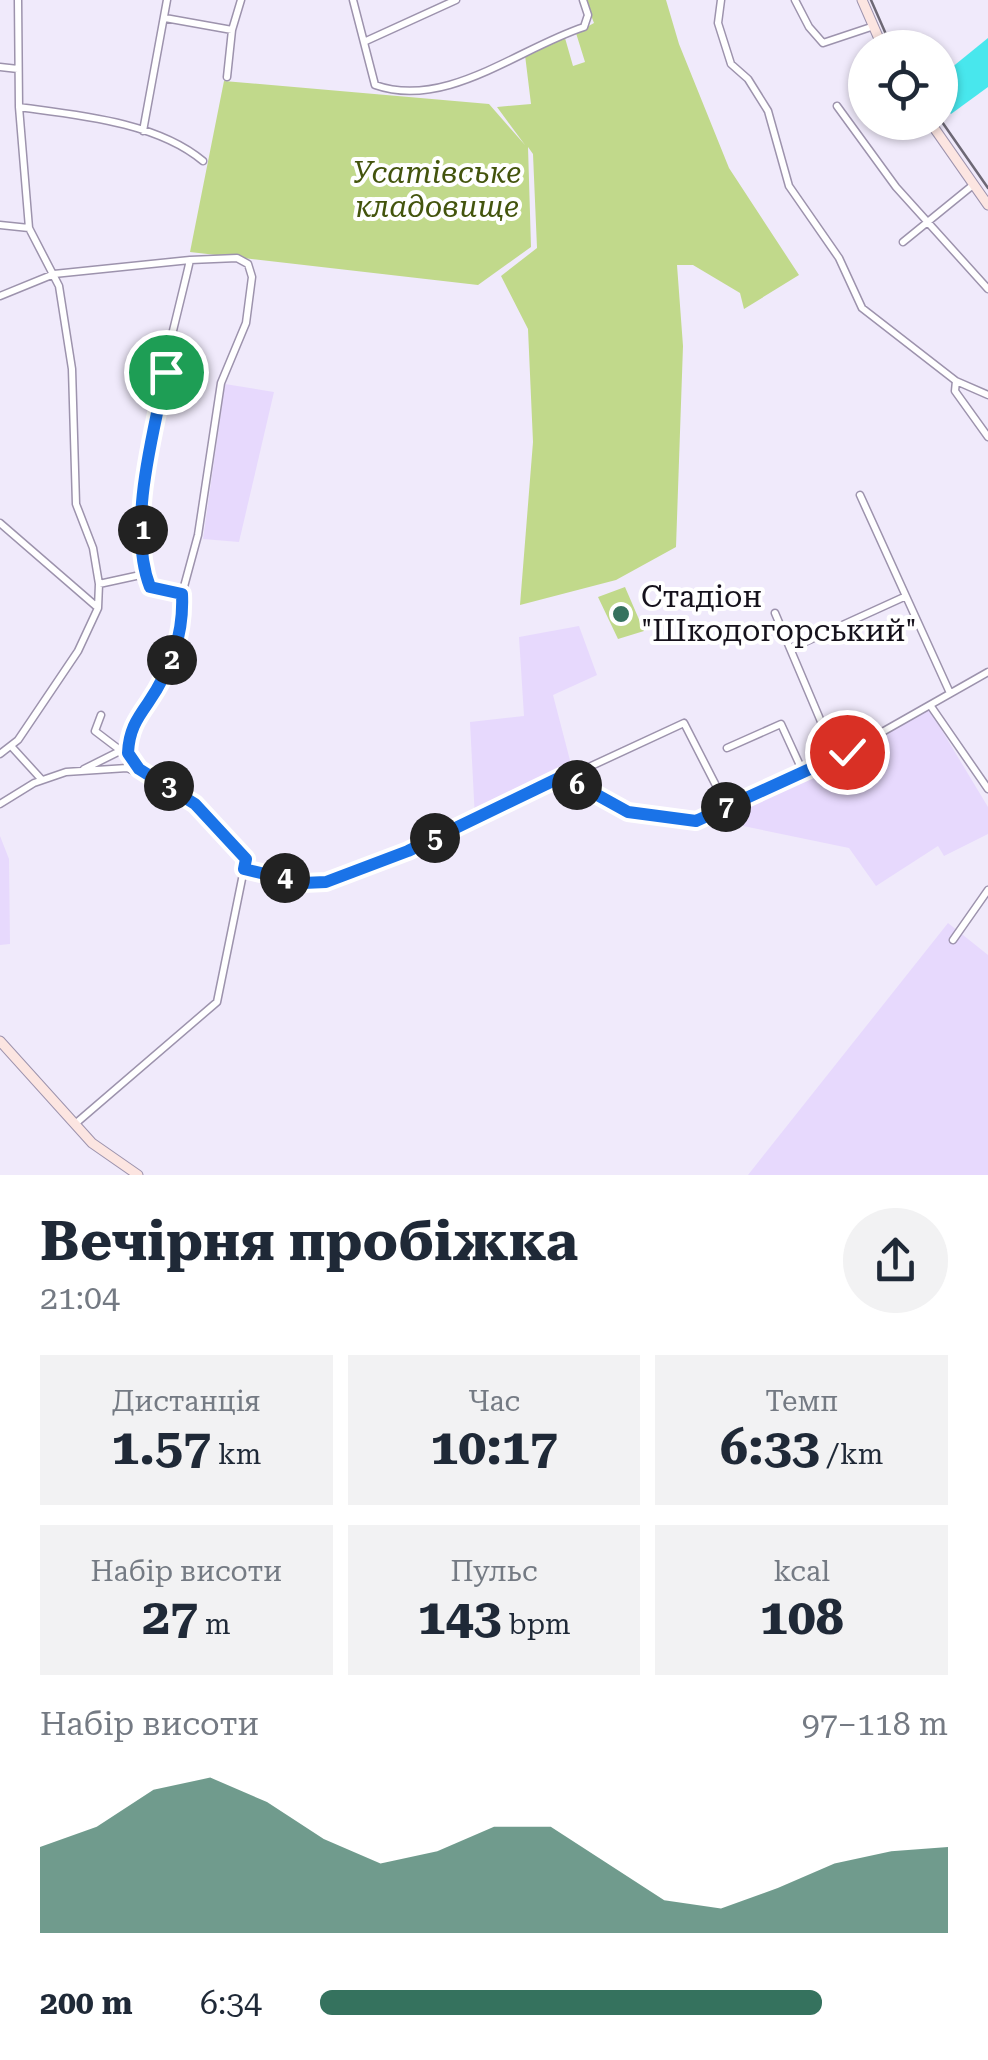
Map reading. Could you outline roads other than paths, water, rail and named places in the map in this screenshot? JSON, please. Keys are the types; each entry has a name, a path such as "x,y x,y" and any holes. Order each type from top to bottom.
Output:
{"main road":[{"path":"862,0 876,30"},
{"path":"942,140 988,205"},
{"path":"0,1041 74,1125 138,1175"}],"street":[{"path":"0,754 53,693 98,608 99,584 93,548 76,504 72,369 54,274 28,228 19,107 18,0"},
{"path":"143,130 168,0"},
{"path":"227,77 232,30 242,0"},
{"path":"353,0 366,41 372,81 380,88 420,91 462,80 584,27 588,18 583,0"},
{"path":"366,41 456,0"},
{"path":"721,0 718,23 732,64 768,111 789,186 839,258 862,308 956,381 988,395"},
{"path":"795,0 809,28 823,42 874,26"},
{"path":"165,18 232,30"},
{"path":"0,67 18,69"},
{"path":"838,106 879,166 988,289"},
{"path":"19,107 143,130 185,146 204,161"},
{"path":"902,242 973,185"},
{"path":"0,225 28,228"},
{"path":"0,296 54,274 200,256 241,259 252,277 246,323 221,382 198,535 182,594 183,624 176,650 135,721 124,750 83,770"},
{"path":"182,594 150,587 145,574 147,466 190,260"},
{"path":"956,381 955,391 986,425 988,438"},
{"path":"860,495 950,693"},
{"path":"0,523 98,608"},
{"path":"99,584 145,574"},
{"path":"792,648 904,597"},
{"path":"776,613 836,757"},
{"path":"563,776 628,812 696,821 836,757 988,672"},
{"path":"930,705 988,789"},
{"path":"101,715 95,731 124,750 129,764"},
{"path":"244,869 312,884 408,851 684,723 726,807"},
{"path":"727,748 780,724 803,772"},
{"path":"10,746 42,780"},
{"path":"0,804 42,780 129,764 195,804 246,859 218,1002 74,1125"},
{"path":"953,940 988,890"}],"water":[{"path":"988,38 988,87 958,109 958,62"}],"tram line":[{"path":"871,0 884,30"},
{"path":"955,140 988,188"}],"place":[{"name":"Стадіон \"Шкодогорський\"","path":"621,614"}],"park label":[{"name":"Усатівське кладовище","path":"437,190"}]}
